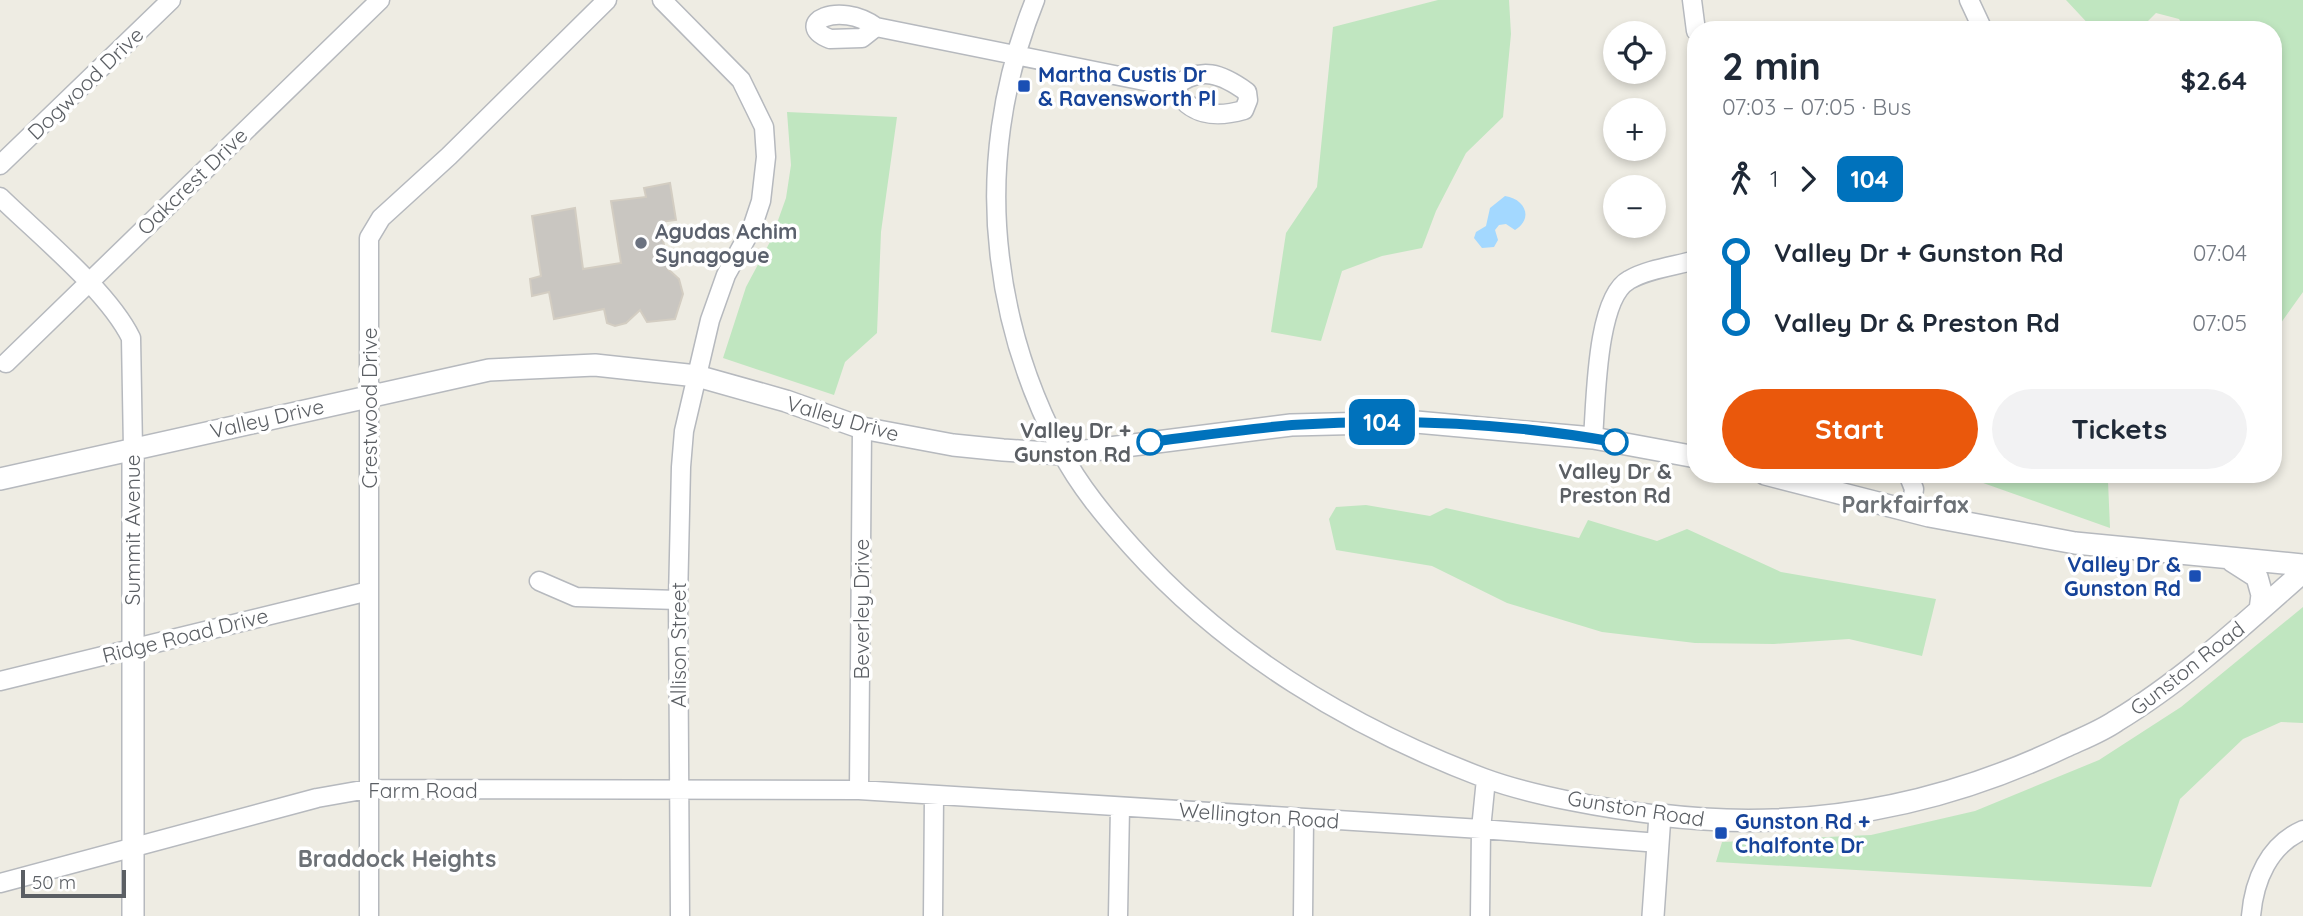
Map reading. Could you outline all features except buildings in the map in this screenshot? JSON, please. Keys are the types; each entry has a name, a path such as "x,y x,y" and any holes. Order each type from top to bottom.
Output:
{"street":[{"name":"Dogwood Drive","path":"0,165 171,0"},
{"name":"Oakcrest Drive","path":"6,363 380,0"},
{"name":"Crestwood Drive","path":"369,916 369,237 374,227 607,0"},
{"name":"Allison Street","path":"662,0 741,80 765,127 766,166 761,201 752,228 726,275 714,309 687,411 681,467 678,600 680,916"},
{"name":"Gunston Road","path":"1035,0 1015,57 1002,119 997,169 998,240 1003,284 1016,342 1039,408 1062,454 1114,528 1149,567 1237,644 1332,708 1372,729 1486,779 1606,807 1703,821 1838,814 1886,808 1955,792 2030,764 2116,722 2213,651 2303,572"},
{"path":"1692,0 1695,21"},
{"path":"1969,0 1979,21"},
{"path":"876,27 1174,87"},
{"name":"Summit Avenue","path":"0,197 107,303 131,338 134,848 132,916"},
{"path":"1593,438 1600,358 1611,298 1629,280 1687,263"},
{"name":"Valley Drive","path":"0,479 371,394 489,370 595,365 697,376 786,401 862,428 953,445 1062,454 1291,425 1371,422 1466,425 1593,438 1687,455"},
{"name":"Beverley Drive","path":"859,790 862,428"},
{"path":"1802,483 1911,510 2075,543 2303,565"},
{"path":"1911,510 1914,489 1912,483"},
{"path":"2223,558 2246,568 2257,577 2262,595 2260,610"},
{"path":"539,580 576,597 678,600"},
{"name":"Ridge Road Drive","path":"0,681 369,591"},
{"path":"1480,916 1481,829 1486,779"},
{"name":"Farm Road","path":"0,883 317,798 368,789 859,790"},
{"name":"Wellington Road","path":"859,790 1481,829 1659,843"},
{"path":"933,916 934,795"},
{"path":"1118,916 1120,807"},
{"path":"1653,916 1660,815"},
{"path":"1303,916 1304,818"},
{"path":"2251,916 2256,884 2266,862 2274,851 2303,830"}],"green space":[{"path":"1438,0 1509,0 1511,34 1503,117 1466,153 1436,211 1422,248 1382,256 1342,271 1321,341 1271,332 1286,233 1317,187 1333,27"},
{"path":"2066,0 2303,0 2303,292 2282,321 2282,21 2180,21 2156,13 2148,21 2086,21"},
{"path":"787,112 897,117 881,232 877,333 845,362 834,395 723,358 746,287 771,240 786,198 791,165"},
{"path":"1983,483 2108,483 2110,528"},
{"path":"1366,505 1430,516 1446,508 1579,538 1588,520 1657,541 1687,529 1781,572 1936,599 1922,656 1849,639 1774,644 1695,643 1602,632 1507,603 1432,566 1336,550 1329,519 1336,507"},
{"path":"2303,607 2303,723 2281,722 2243,739 2180,799 2151,887 1716,862 1722,842 1871,835 1975,811 2099,760 2181,707"}],"water":[{"path":"1505,196 1522,205 1525,210 1524,220 1515,230 1506,224 1499,225 1495,230 1498,240 1494,247 1482,248 1474,238 1476,232 1486,226 1490,208"}],"bus line":[{"name":"104","path":"1150,442 1291,425 1371,422 1416,422 1494,428 1615,442"}],"place":[{"name":"Martha Custis Dr & Ravensworth Pl","path":"1024,86"},
{"name":"Agudas Achim Synagogue","path":"641,243"},
{"name":"Valley Dr + Gunston Rd","path":"1150,442"},
{"name":"Valley Dr & Preston Rd","path":"1615,442"},
{"name":"Valley Dr & Gunston Rd","path":"2195,576"},
{"name":"Gunston Rd + Chalfonte Dr","path":"1721,833"}],"district":[{"name":"Parkfairfax","path":"1905,504"},
{"name":"Braddock Heights","path":"397,858"}]}
